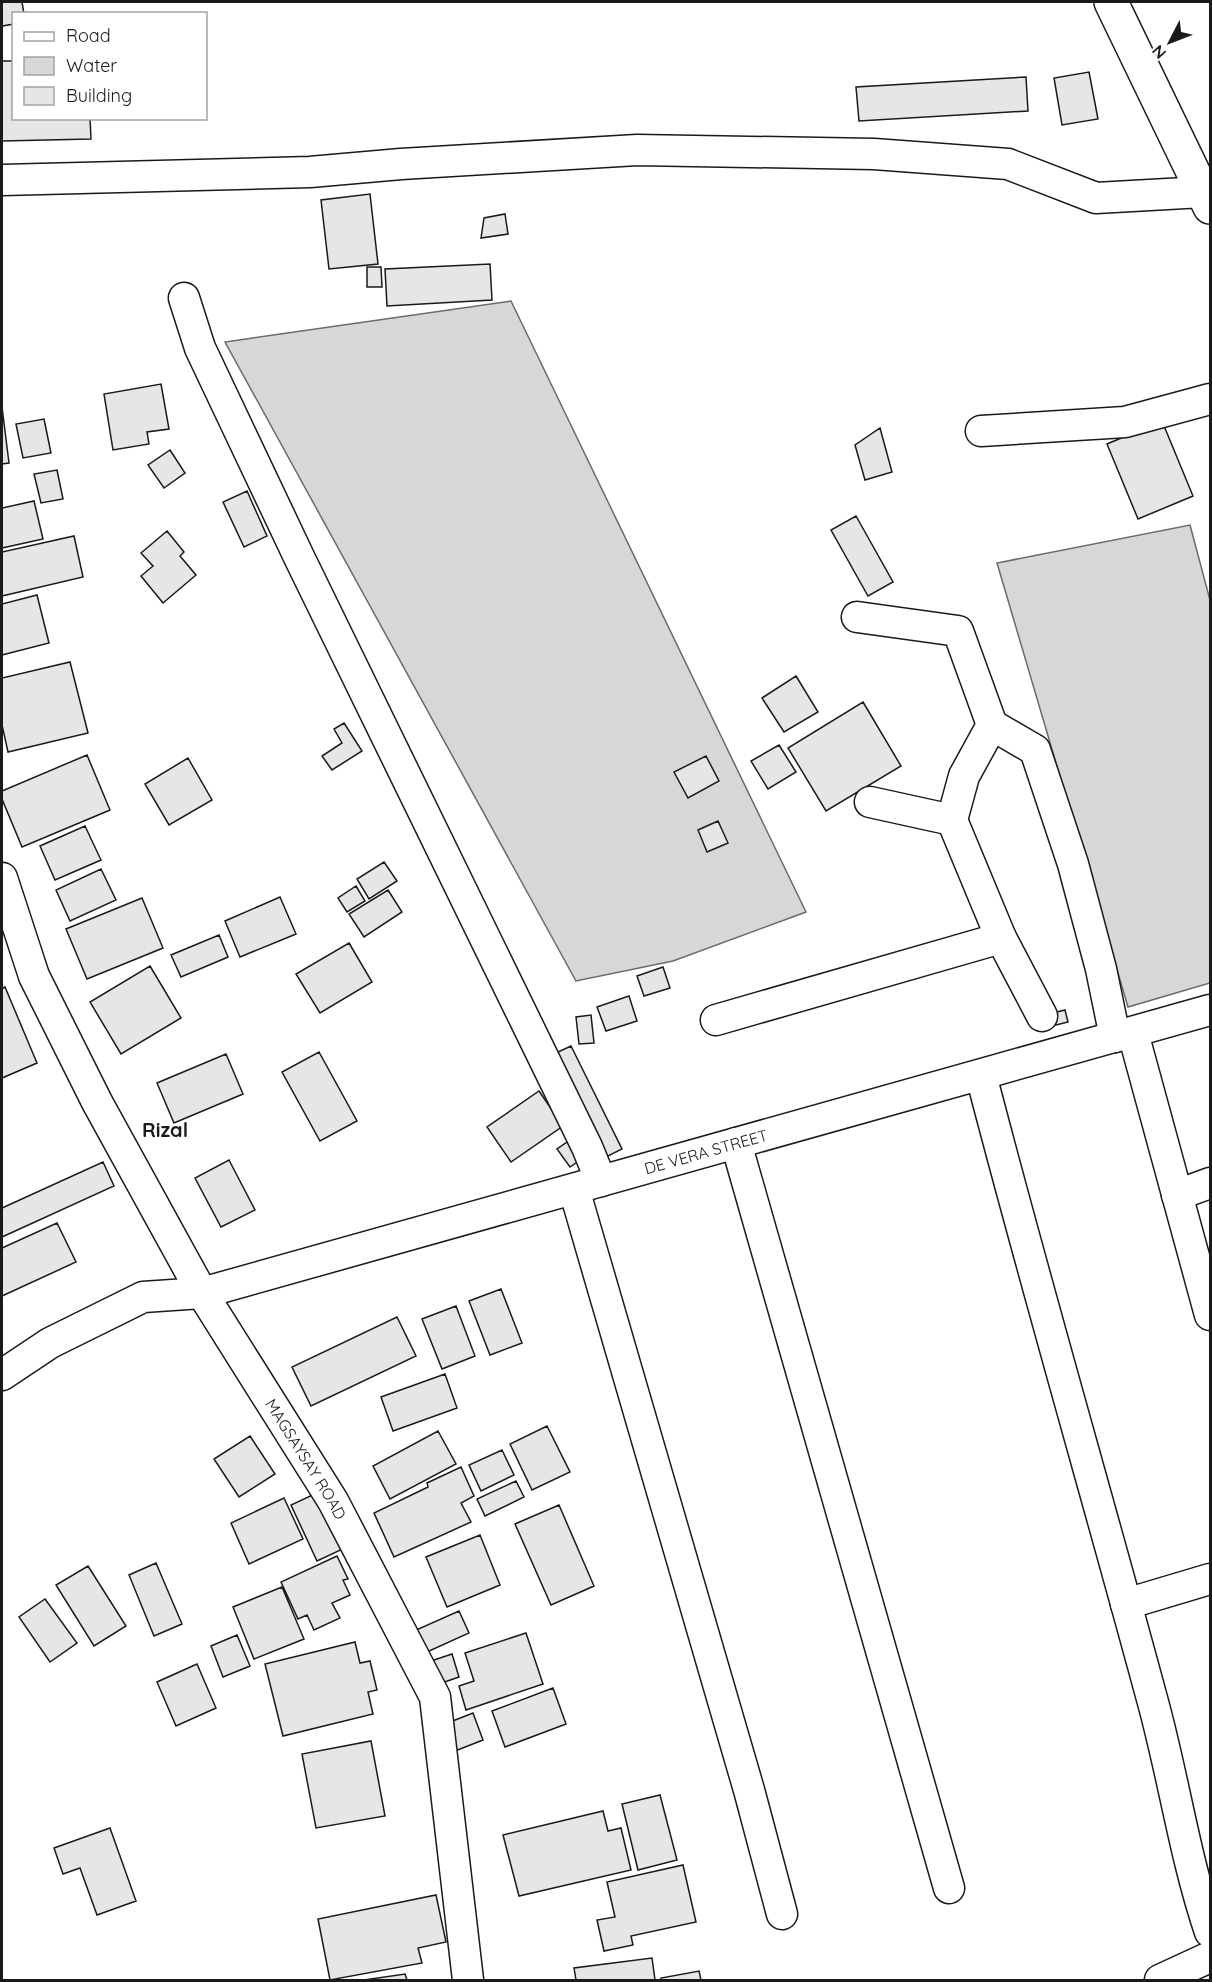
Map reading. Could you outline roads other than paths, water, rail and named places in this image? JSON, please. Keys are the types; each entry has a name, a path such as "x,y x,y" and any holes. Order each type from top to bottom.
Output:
{"main road":[{"path":"1111,2 1207,200"}],"street":[{"path":"2,180 310,172 401,164 637,150 874,154 1008,164 1096,198 1207,200"},
{"path":"184,298 200,348 304,567 587,1147 587,1185 782,1914"},
{"path":"981,431 1125,422 1210,399"},
{"path":"857,617 958,631 992,725 1035,750 1073,864 1101,969 1177,1194 1210,1315"},
{"path":"992,725 964,776 952,820 1001,938 1047,1033"},
{"path":"870,802 952,820"},
{"name":"MAGSAYSAY ROAD","path":"2,878 34,976 96,1102 202,1293 333,1501 435,1697 468,1980"},
{"path":"716,1020 1001,938"},
{"name":"DE VERA STREET","path":"2,1375 50,1343 143,1297 202,1293 981,1076 1047,1033 1124,1035 1210,1010"},
{"path":"981,1076 1152,1698 1199,1897 1210,1932"},
{"path":"736,1143 949,1888"},
{"path":"1177,1194 1210,1183"},
{"path":"1126,1604 1210,1579"},
{"path":"1160,1980 1210,1957"}],"water":[{"path":"511,301 806,912 673,961 576,981 225,342"},
{"path":"1190,525 1210,600 1210,983 1128,1007 997,563"}],"district":[{"name":"Rizal","path":"165,1130"}]}
